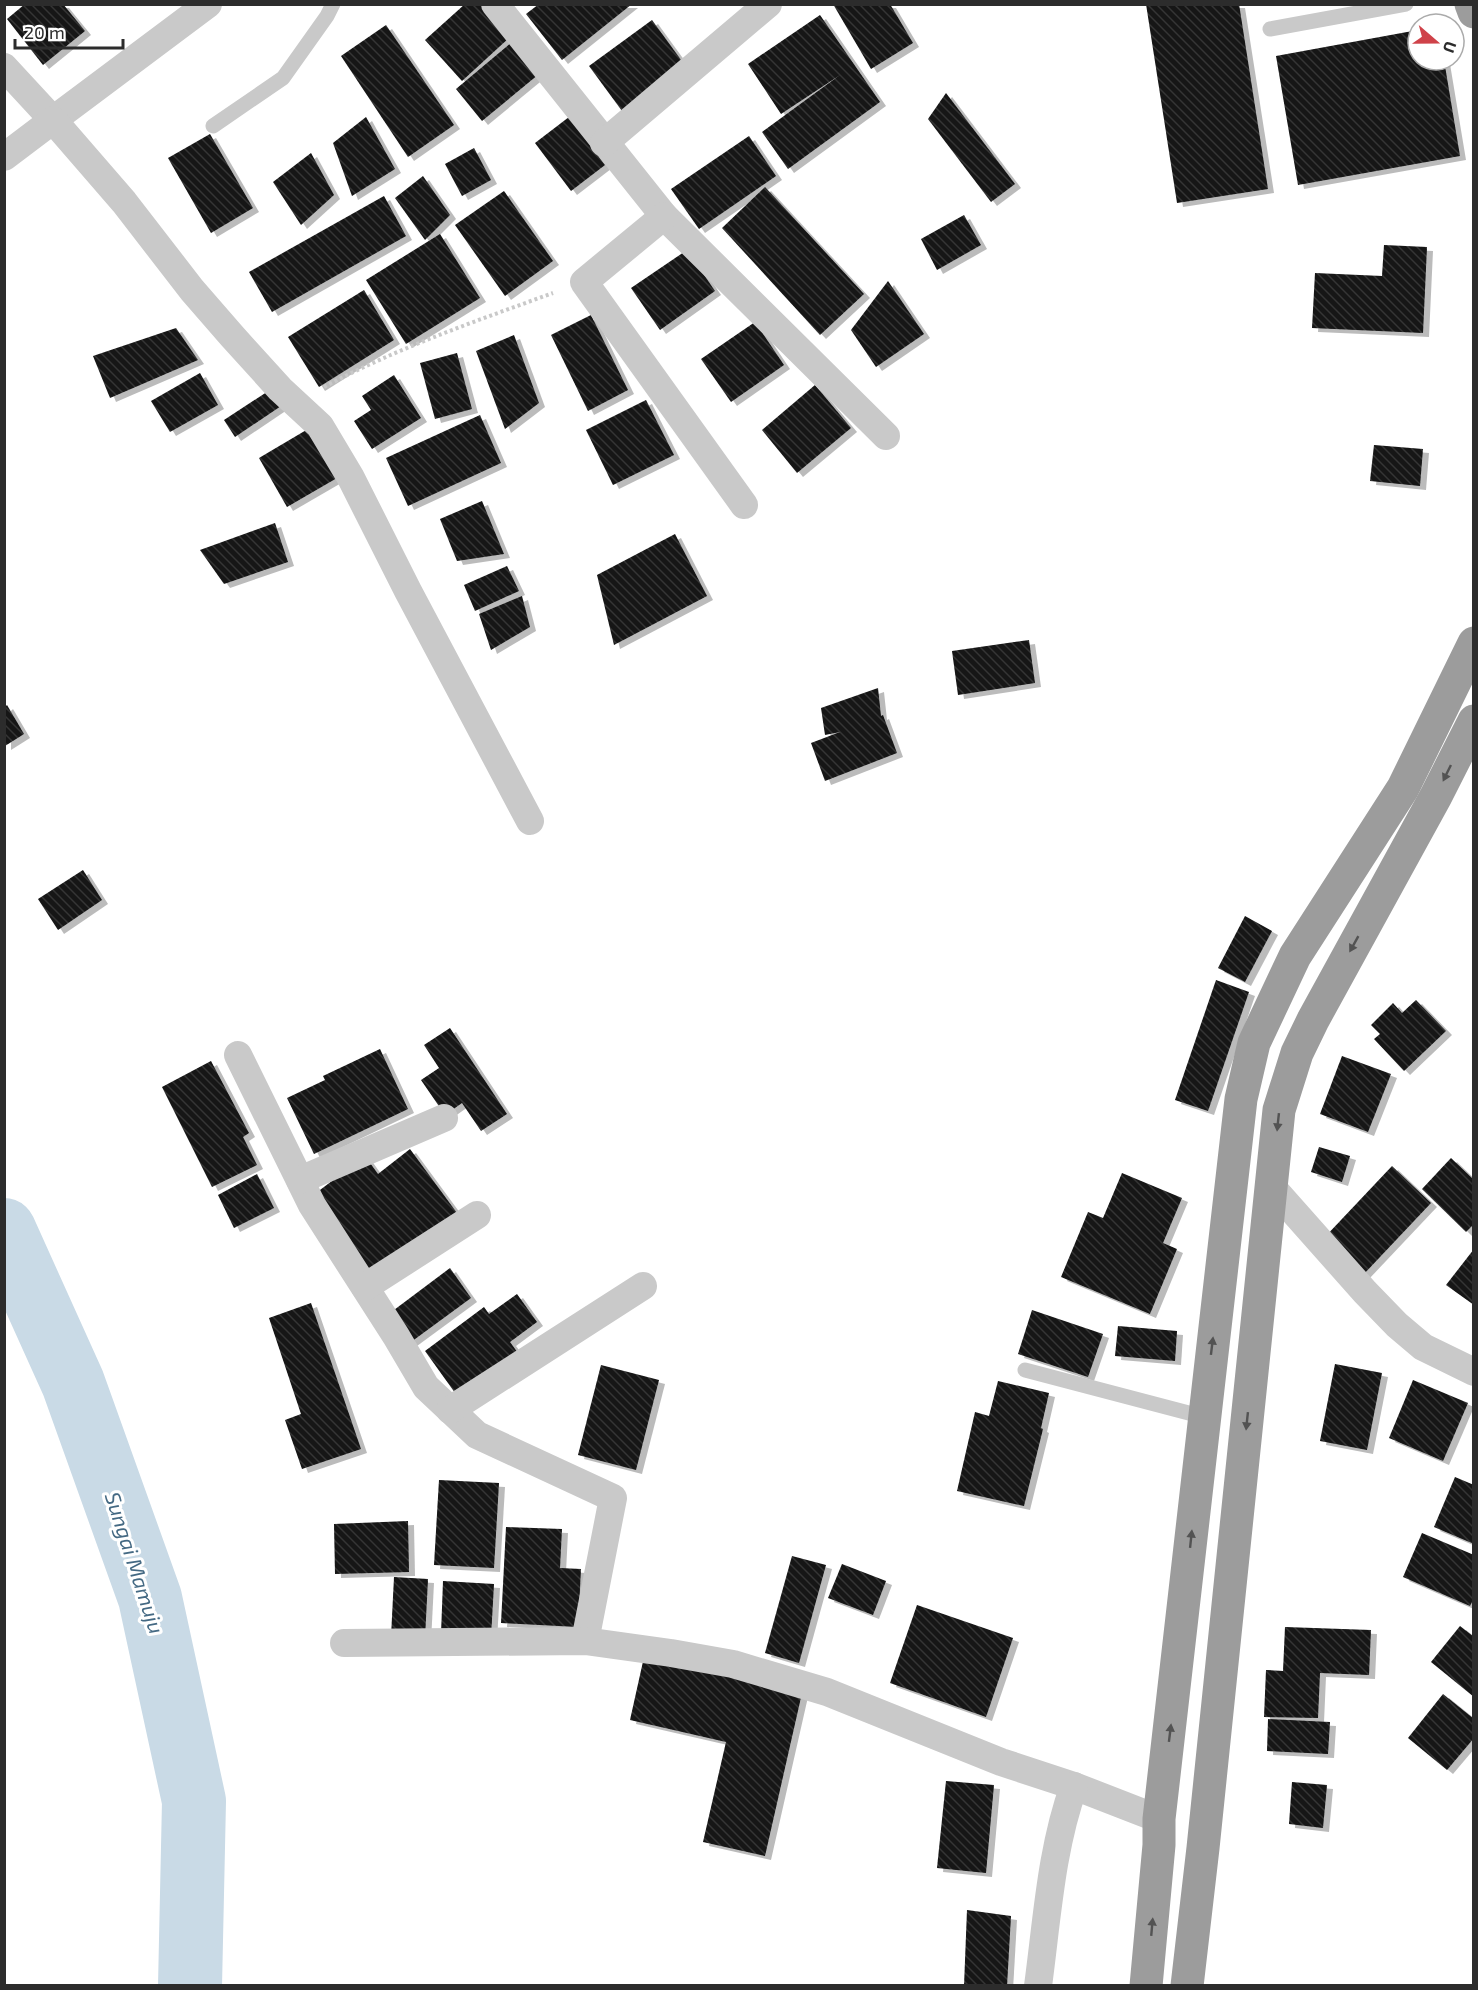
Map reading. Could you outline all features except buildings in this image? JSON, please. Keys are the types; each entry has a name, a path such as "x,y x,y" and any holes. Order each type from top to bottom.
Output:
{"highway":[{"path":"1471,4 1473,12"},
{"path":"1146,1986 1159,1832 1204,1417 1241,1099 1254,1043 1295,956 1403,788 1473,643"},
{"path":"1187,1986 1279,1110 1297,1053 1313,1020 1436,796 1473,720"},
{"path":"1159,1832 1203,1848"}],"street":[{"path":"4,157 208,4"},
{"path":"495,4 663,216 886,436"},
{"path":"604,142 768,4"},
{"path":"4,67 124,202 232,336 294,403 320,426 351,478 530,821"},
{"path":"663,216 584,282 744,505"},
{"path":"238,1055 312,1205 426,1387 477,1435 613,1498 585,1641"},
{"path":"300,1180 444,1118"},
{"path":"1271,1186 1397,1325 1423,1347 1473,1372"},
{"path":"365,1287 477,1215"},
{"path":"450,1410 643,1286"},
{"path":"344,1643 585,1641 733,1664 827,1692 1001,1762 1074,1786 1159,1832"},
{"path":"1038,1986 1054,1867 1065,1809 1074,1786"}],"lane":[{"path":"213,126 283,78 333,4"},
{"path":"1270,29 1406,4"},
{"path":"1025,1370 1204,1417"}],"path":[{"path":"294,403 368,365 469,324 584,282"}],"waterway":[{"name":"Sungai Mamuju","path":"4,1230 73,1383 150,1598 194,1801 190,1986"}]}
